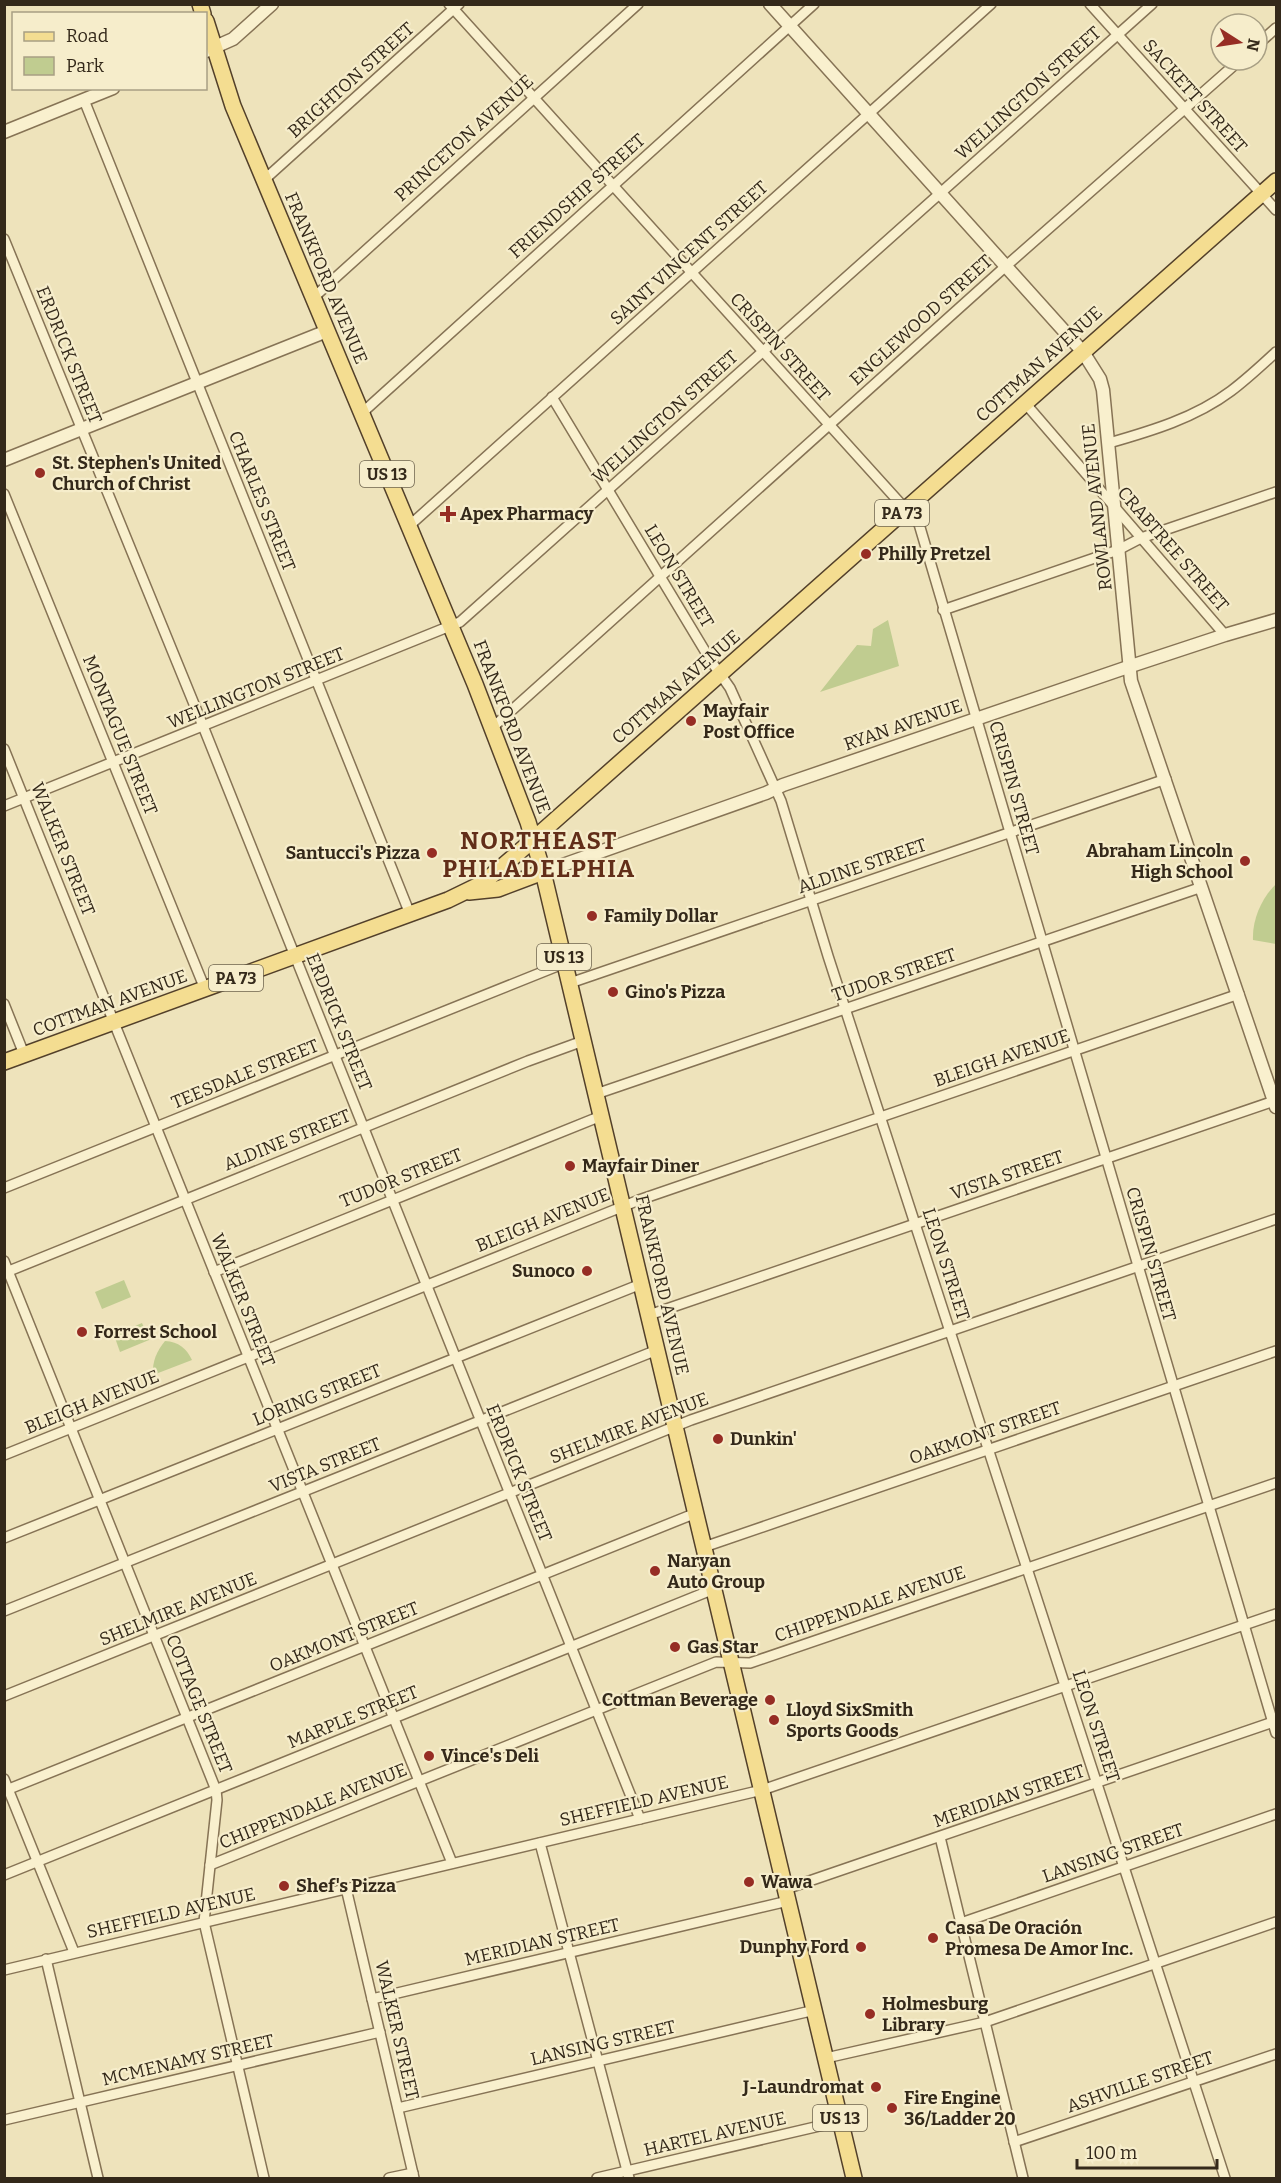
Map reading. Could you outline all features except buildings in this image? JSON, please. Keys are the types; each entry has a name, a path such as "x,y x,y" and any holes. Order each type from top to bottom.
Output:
{"main road":[{"name":"FRANKFORD AVENUE","path":"207,28 210,50 451,627 534,840 854,2178"},
{"name":"COTTMAN AVENUE","path":"4,1062 410,914 466,892 491,877 1276,181"},
{"path":"466,892 498,889 543,872"}],"street":[{"path":"210,50 233,39 272,4"},
{"name":"PRINCETON AVENUE","path":"313,298 638,4"},
{"name":"ROWLAND AVENUE","path":"770,4 1083,352 1100,379 1109,443 1131,681 1275,1104"},
{"name":"FRIENDSHIP STREET","path":"362,413 814,4"},
{"name":"SAINT VINCENT STREET","path":"409,526 991,4"},
{"name":"SACKETT STREET","path":"1090,4 1276,210"},
{"name":"WELLINGTON STREET","path":"4,806 451,627 467,616 1152,4"},
{"name":"CRISPIN STREET","path":"454,6 534,99 919,524 1244,1625 1275,1722 1276,1733"},
{"name":"BRIGHTON STREET","path":"264,180 454,6"},
{"name":"ENGLEWOOD STREET","path":"492,728 1006,266 1226,72"},
{"path":"4,132 108,90"},
{"name":"CHARLES STREET","path":"84,100 410,914"},
{"name":"ERDRICK STREET","path":"4,239 203,726 640,1819"},
{"path":"4,460 327,331"},
{"path":"1109,443 1177,421 1213,403 1232,391 1276,351"},
{"name":"LEON STREET","path":"552,397 730,688 776,789 1225,2178"},
{"name":"CRABTREE STREET","path":"1025,403 1225,635"},
{"path":"943,610 1118,550 1141,538 1276,492"},
{"name":"MONTAGUE STREET","path":"4,494 205,989"},
{"name":"RYAN AVENUE","path":"543,872 1131,666 1276,620"},
{"name":"WALKER STREET","path":"4,749 452,1863"},
{"name":"ALDINE STREET","path":"570,983 1166,779"},
{"name":"TUDOR STREET","path":"596,1094 1202,887"},
{"name":"TEESDALE STREET","path":"4,1188 565,963"},
{"name":"BLEIGH AVENUE","path":"4,1455 623,1206 1239,994"},
{"path":"4,1004 24,1054"},
{"name":"ALDINE STREET","path":"7,1273 185,1199 583,1041"},
{"name":"VISTA STREET","path":"649,1315 1106,1159 1275,1104"},
{"name":"TUDOR STREET","path":"214,1272 601,1116"},
{"name":"SHELMIRE AVENUE","path":"4,1696 675,1426 1276,1220"},
{"name":"COTTAGE STREET","path":"4,1261 216,1790 217,1800 204,1922 264,2178"},
{"name":"LORING STREET","path":"4,1538 641,1284"},
{"name":"VISTA STREET","path":"4,1611 657,1350"},
{"name":"OAKMONT STREET","path":"704,1547 1276,1351"},
{"name":"CHIPPENDALE AVENUE","path":"210,1865 716,1662 750,1663 1276,1483"},
{"name":"OAKMONT STREET","path":"7,1790 696,1513"},
{"name":"MARPLE STREET","path":"4,1875 714,1589"},
{"name":"SHEFFIELD AVENUE","path":"4,1970 762,1790 1276,1614"},
{"name":"MERIDIAN STREET","path":"372,1999 569,1953 787,1895 940,1836 1275,1722"},
{"path":"4,1779 74,1952"},
{"name":"LANSING STREET","path":"961,1923 1276,1815"},
{"path":"940,1836 1023,2178"},
{"path":"540,1843 628,2175"},
{"name":"WALKER STREET","path":"346,1888 413,2176"},
{"path":"826,2058 984,2022 1276,1922"},
{"path":"46,1959 98,2178"},
{"name":"LANSING STREET","path":"398,2108 814,2010"},
{"name":"MCMENAMY STREET","path":"4,2120 380,2032"},
{"name":"ASHVILLE STREET","path":"1014,2142 1276,2054"},
{"name":"HARTEL AVENUE","path":"597,2178 628,2175 841,2121"},
{"path":"389,2178 413,2176"}],"green space":[{"path":"888,620 899,666 820,692 857,645 871,646 873,629"},
{"path":"1276,884 1276,944 1253,940 1254,924 1259,909"},
{"path":"124,1280 131,1297 102,1309 95,1292"},
{"path":"142,1323 149,1340 120,1352 114,1335"},
{"path":"165,1341 182,1346 192,1360 153,1375 156,1356"}],"place":[{"name":"St. Stephen's United Church of Christ","path":"40,473"},
{"name":"Apex Pharmacy","path":"448,514"},
{"name":"Philly Pretzel","path":"866,554"},
{"name":"Mayfair Post Office","path":"691,721"},
{"name":"Santucci's Pizza","path":"432,853"},
{"name":"Abraham Lincoln High School","path":"1245,861"},
{"name":"Family Dollar","path":"592,916"},
{"name":"Gino's Pizza","path":"613,992"},
{"name":"Mayfair Diner","path":"570,1166"},
{"name":"Sunoco","path":"587,1271"},
{"name":"Forrest School","path":"82,1332"},
{"name":"Dunkin'","path":"718,1439"},
{"name":"Naryan Auto Group","path":"655,1571"},
{"name":"Gas Star","path":"675,1647"},
{"name":"Cottman Beverage","path":"770,1700"},
{"name":"Lloyd SixSmith Sports Goods","path":"774,1720"},
{"name":"Vince's Deli","path":"429,1756"},
{"name":"Wawa","path":"749,1882"},
{"name":"Shef's Pizza","path":"284,1886"},
{"name":"Casa De Oración Promesa De Amor Inc.","path":"933,1938"},
{"name":"Dunphy Ford","path":"861,1947"},
{"name":"Holmesburg Library","path":"870,2014"},
{"name":"J-Laundromat","path":"876,2087"},
{"name":"Fire Engine 36/Ladder 20","path":"892,2108"}],"district":[{"name":"NORTHEAST PHILADELPHIA","path":"539,855"}]}
